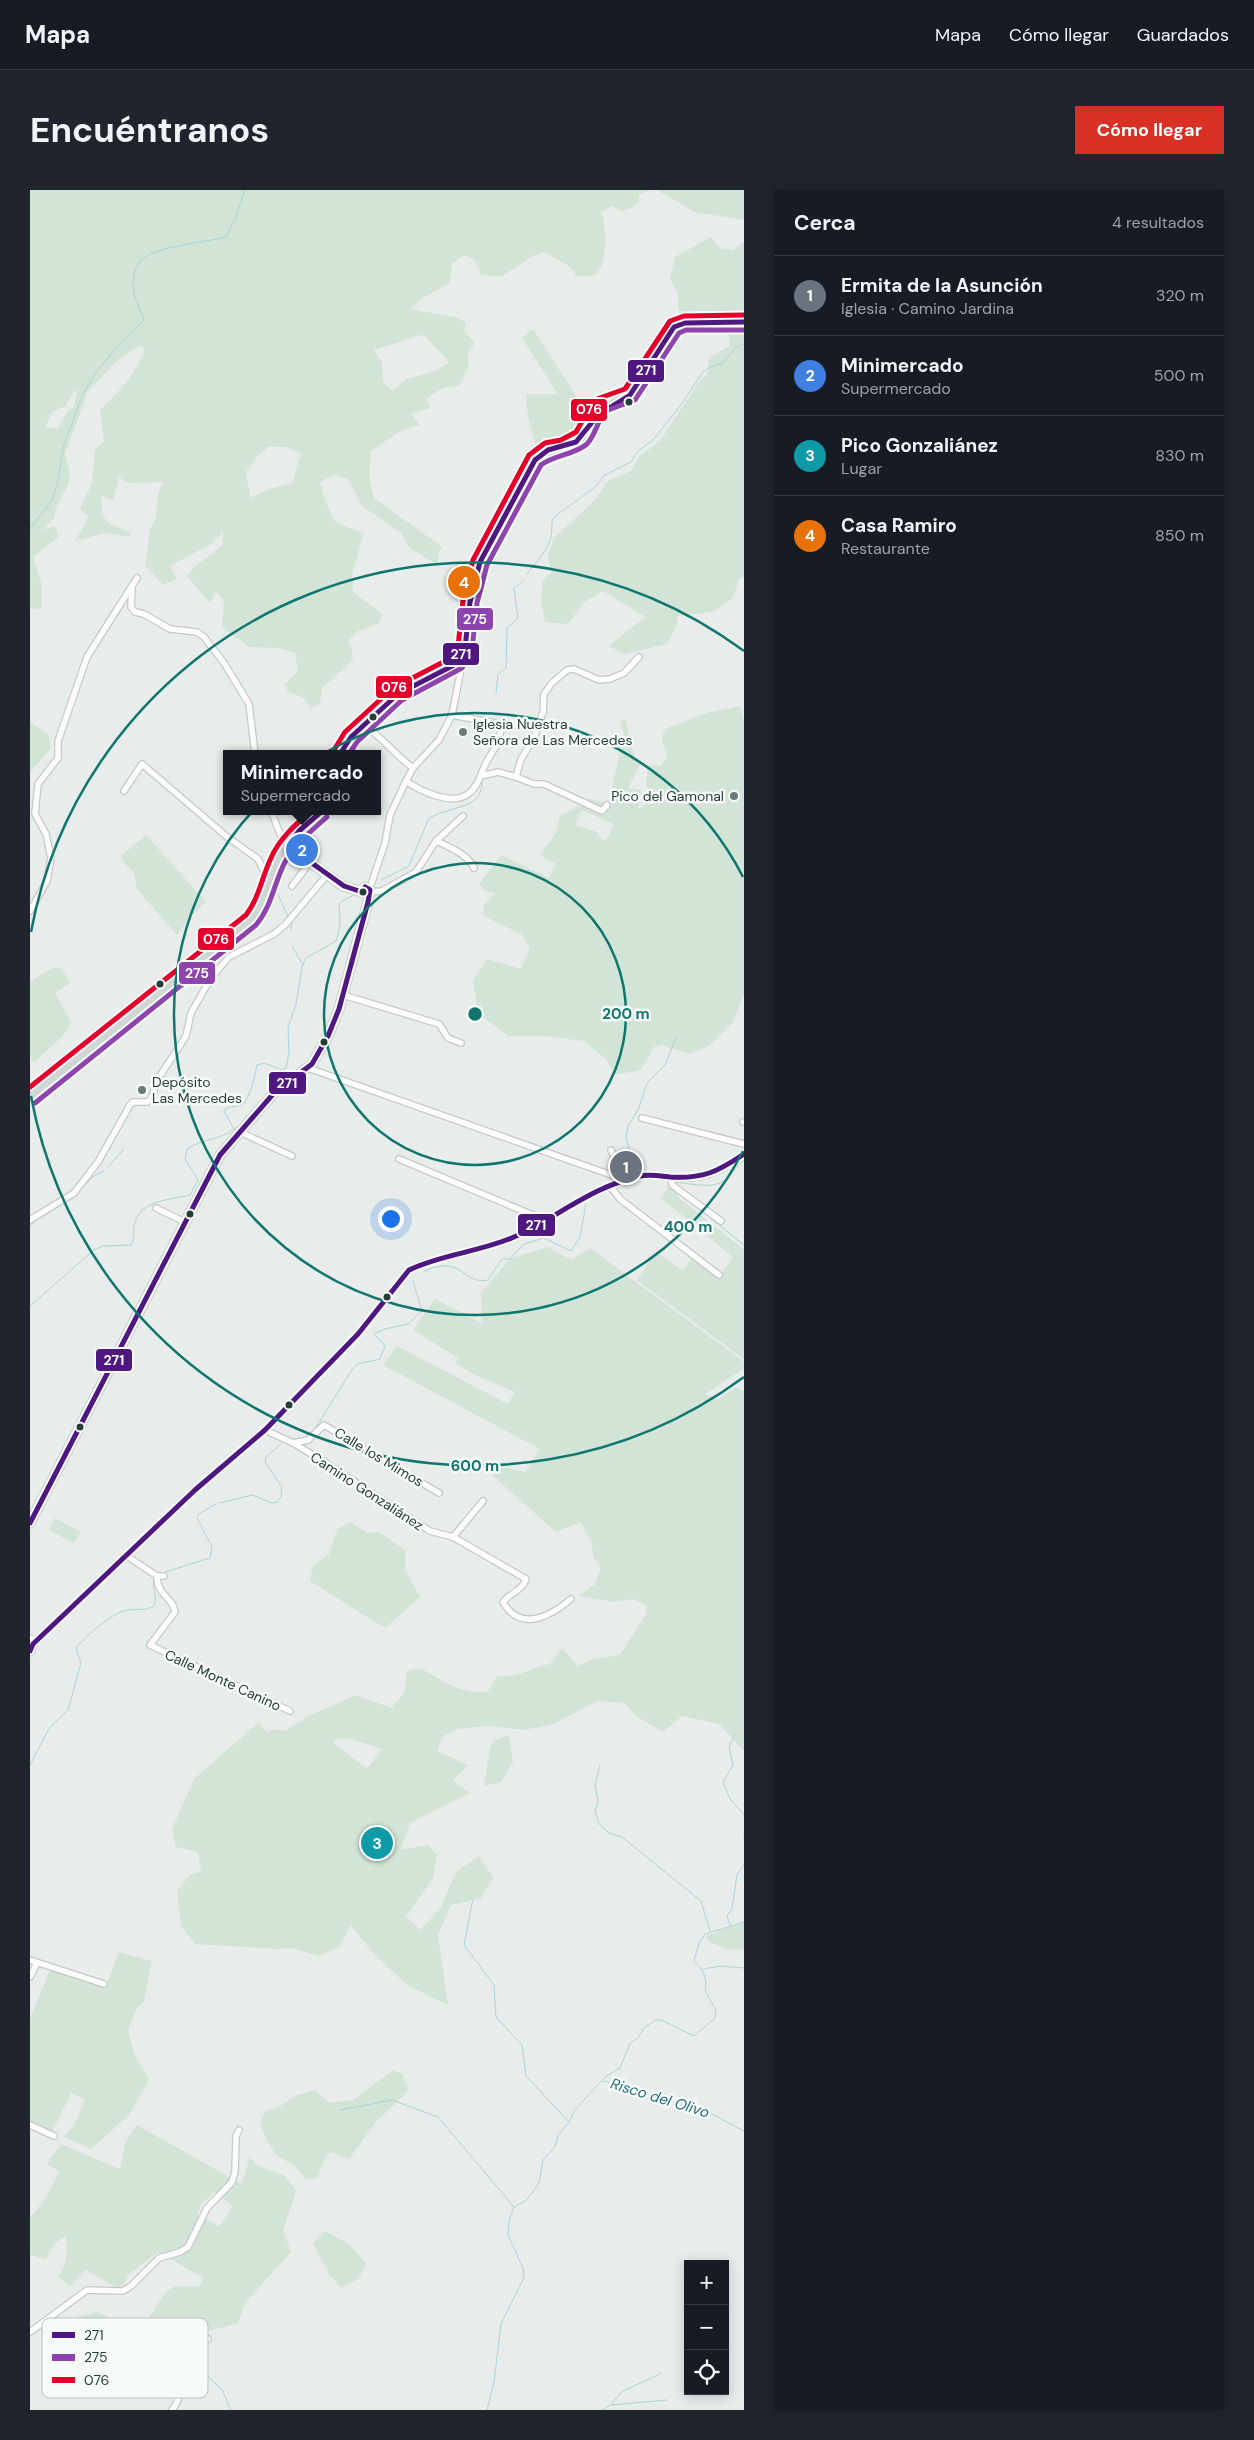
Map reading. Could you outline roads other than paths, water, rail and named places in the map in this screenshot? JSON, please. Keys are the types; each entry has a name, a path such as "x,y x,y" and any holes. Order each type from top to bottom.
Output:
{"main road":[{"path":"343,750 351,737 409,686 456,664 465,648 470,602 480,562 522,483 540,455 548,450 576,442 589,428 593,412 598,406 630,396 674,328 685,323 744,322"},
{"path":"30,1097 251,920 264,902 279,858 299,832 318,815"},
{"path":"30,1523 220,1154 238,1131 274,1093 308,1068 328,1036 343,995 367,890 343,886 288,846"}],"street":[{"path":"30,911 47,881 51,858 46,834 35,814 38,784 58,758 58,741 87,657 137,578"},
{"path":"132,588 131,608 135,612 144,614 170,629 197,632 204,637 224,662 249,704 255,750"},
{"path":"463,816 436,840 416,872 382,891 367,890 383,848 390,815 412,768 439,740 452,715 464,662 465,648"},
{"path":"516,777 521,759 534,738 543,712 544,694 552,683 567,670 574,669 599,680 610,679 624,673 639,657"},
{"path":"406,781 426,794 454,797 468,794 481,776 500,741 501,728 495,723 452,715"},
{"path":"364,725 412,768"},
{"path":"124,791 142,764 226,836 258,859 270,884"},
{"path":"481,776 498,772 534,784 544,784 571,796 597,811 602,812 607,806"},
{"path":"273,815 279,834 288,846"},
{"path":"436,840 462,855 474,868"},
{"path":"292,886 310,862"},
{"path":"30,1220 74,1193 98,1162 130,1105 133,1102 147,1102 151,1099 158,1079 186,1036 191,1013 211,978 229,958 274,934 285,925 327,875"},
{"path":"343,995 439,1024 448,1038 461,1042"},
{"path":"308,1068 624,1180"},
{"path":"642,1118 744,1144"},
{"path":"238,1131 292,1156"},
{"path":"611,1150 624,1180"},
{"path":"31,1645 195,1490 264,1430 358,1334 409,1270 448,1256 490,1246 546,1221 591,1194 624,1180 642,1175 690,1178 707,1175 723,1168 744,1154"},
{"path":"399,1158 546,1221"},
{"path":"670,1177 672,1184 721,1221"},
{"path":"610,1186 620,1199 719,1275"},
{"path":"156,1208 185,1222"},
{"name":"Calle los Mimos","path":"293,1444 308,1440 324,1425 439,1493"},
{"name":"Camino Gonzaliánez","path":"264,1430 293,1444 430,1531 453,1537 526,1580 524,1585 503,1602 506,1608 523,1619 529,1620 554,1614 571,1600"},
{"path":"453,1537 483,1501"},
{"path":"127,1556 157,1576 164,1576"},
{"name":"Calle Monte Canino","path":"157,1576 157,1586 161,1594 174,1607 175,1612 150,1645 290,1711"},
{"path":"30,1960 104,1984"},
{"path":"30,1977 37,1963"},
{"path":"30,2124 54,2136"},
{"path":"49,2318 87,2290 123,2291 131,2286 159,2258 180,2252 188,2247 207,2208 232,2182 235,2172 236,2136 239,2130"},
{"path":"30,2332 42,2323"},
{"path":"172,2410 178,2398"}],"waterway":[{"path":"30,529 52,500 58,480 64,445 82,396 95,374 111,354 144,320 133,287 136,267 146,256 155,252 226,237 236,217 245,190"},
{"path":"527,574 548,546 554,517 594,488 605,475 631,462 638,451 653,440 681,405 703,372 723,363 736,347 744,344"},
{"path":"496,694 498,674 506,668 507,628 518,618 514,588 523,581"},
{"path":"381,880 409,866 428,820 435,815 461,807 476,799 482,783"},
{"path":"269,872 271,856"},
{"path":"273,884 288,916"},
{"path":"30,1306 94,1250 103,1246 131,1245 135,1222 144,1209 158,1202 190,1195 198,1180 185,1159 187,1149 198,1143 229,1133 234,1129 224,1111 226,1108 243,1105 246,1101 257,1065 264,1063 282,1070 286,1068 289,1053 288,1027 296,1004 302,967 306,958 336,941 340,926 339,906 342,902 356,894"},
{"path":"291,930 292,922"},
{"path":"292,946 303,965"},
{"path":"628,1159 629,1149 626,1137 628,1126 639,1108 647,1083 665,1065 676,1038"},
{"path":"108,1167 124,1149"},
{"path":"674,1182 714,1185 728,1178 744,1160"},
{"path":"76,1194 94,1176 104,1171"},
{"path":"647,1179 667,1180"},
{"path":"678,1192 744,1245"},
{"path":"45,1214 73,1197"},
{"path":"424,1271 448,1266 472,1278 488,1280 502,1259 510,1259 524,1244 544,1238 571,1251 580,1237 586,1204"},
{"path":"30,1226 35,1220"},
{"path":"292,1439 304,1438 313,1432 353,1368 358,1364 380,1359 385,1346 374,1334 385,1329 408,1324 422,1311 413,1281"},
{"path":"220,1503 252,1495 272,1503 277,1502 281,1497 282,1487 265,1462 266,1457 281,1444"},
{"path":"162,1573 210,1558 212,1547 197,1518 199,1514 216,1504"},
{"path":"30,1765 50,1727 68,1710 81,1663 76,1648 92,1631 106,1620 127,1610 151,1608 154,1606 154,1578"},
{"path":"735,1734 729,1747 733,1765 723,1782 730,1799 744,1815"},
{"path":"600,1765 595,1785 598,1801 595,1811 599,1824 609,1833 622,1837 701,1901 710,1931"},
{"path":"730,1925 727,1916 732,1909 737,1875 744,1865"},
{"path":"473,1899 464,1945 494,1985 496,2017 522,2045 526,2076 569,2122"},
{"path":"487,2410 494,2382 501,2324 524,2277 523,2268 508,2235 509,2221 514,2207 527,2200 539,2183 543,2160 555,2147 558,2135 569,2122 574,2111 605,2077 620,2068 630,2043 638,2038 644,2028 655,2020 661,2020 694,2036 715,2018 716,2011 705,1990 704,1974 694,1961 699,1943 705,1934 744,1922"},
{"path":"703,1969 721,1966 744,1968"},
{"name":"Risco del Olivo","path":"604,2081 708,2112 744,2131"},
{"path":"340,2110 392,2100 438,2117 514,2207"},
{"path":"612,2403 623,2391 662,2373"},
{"path":"208,2376 222,2390 231,2410"},
{"path":"603,2410 611,2405 667,2400"}],"place":[{"name":"Casa Ramiro","path":"464,582"},
{"name":"Iglesia Nuestra Señora de Las Mercedes","path":"463,732"},
{"name":"Pico del Gamonal","path":"734,796"},
{"name":"Minimercado","path":"302,850"},
{"name":"Depósito Las Mercedes","path":"142,1090"},
{"name":"Ermita de la Asunción","path":"626,1167"},
{"name":"Pico Gonzaliánez","path":"377,1843"}]}
